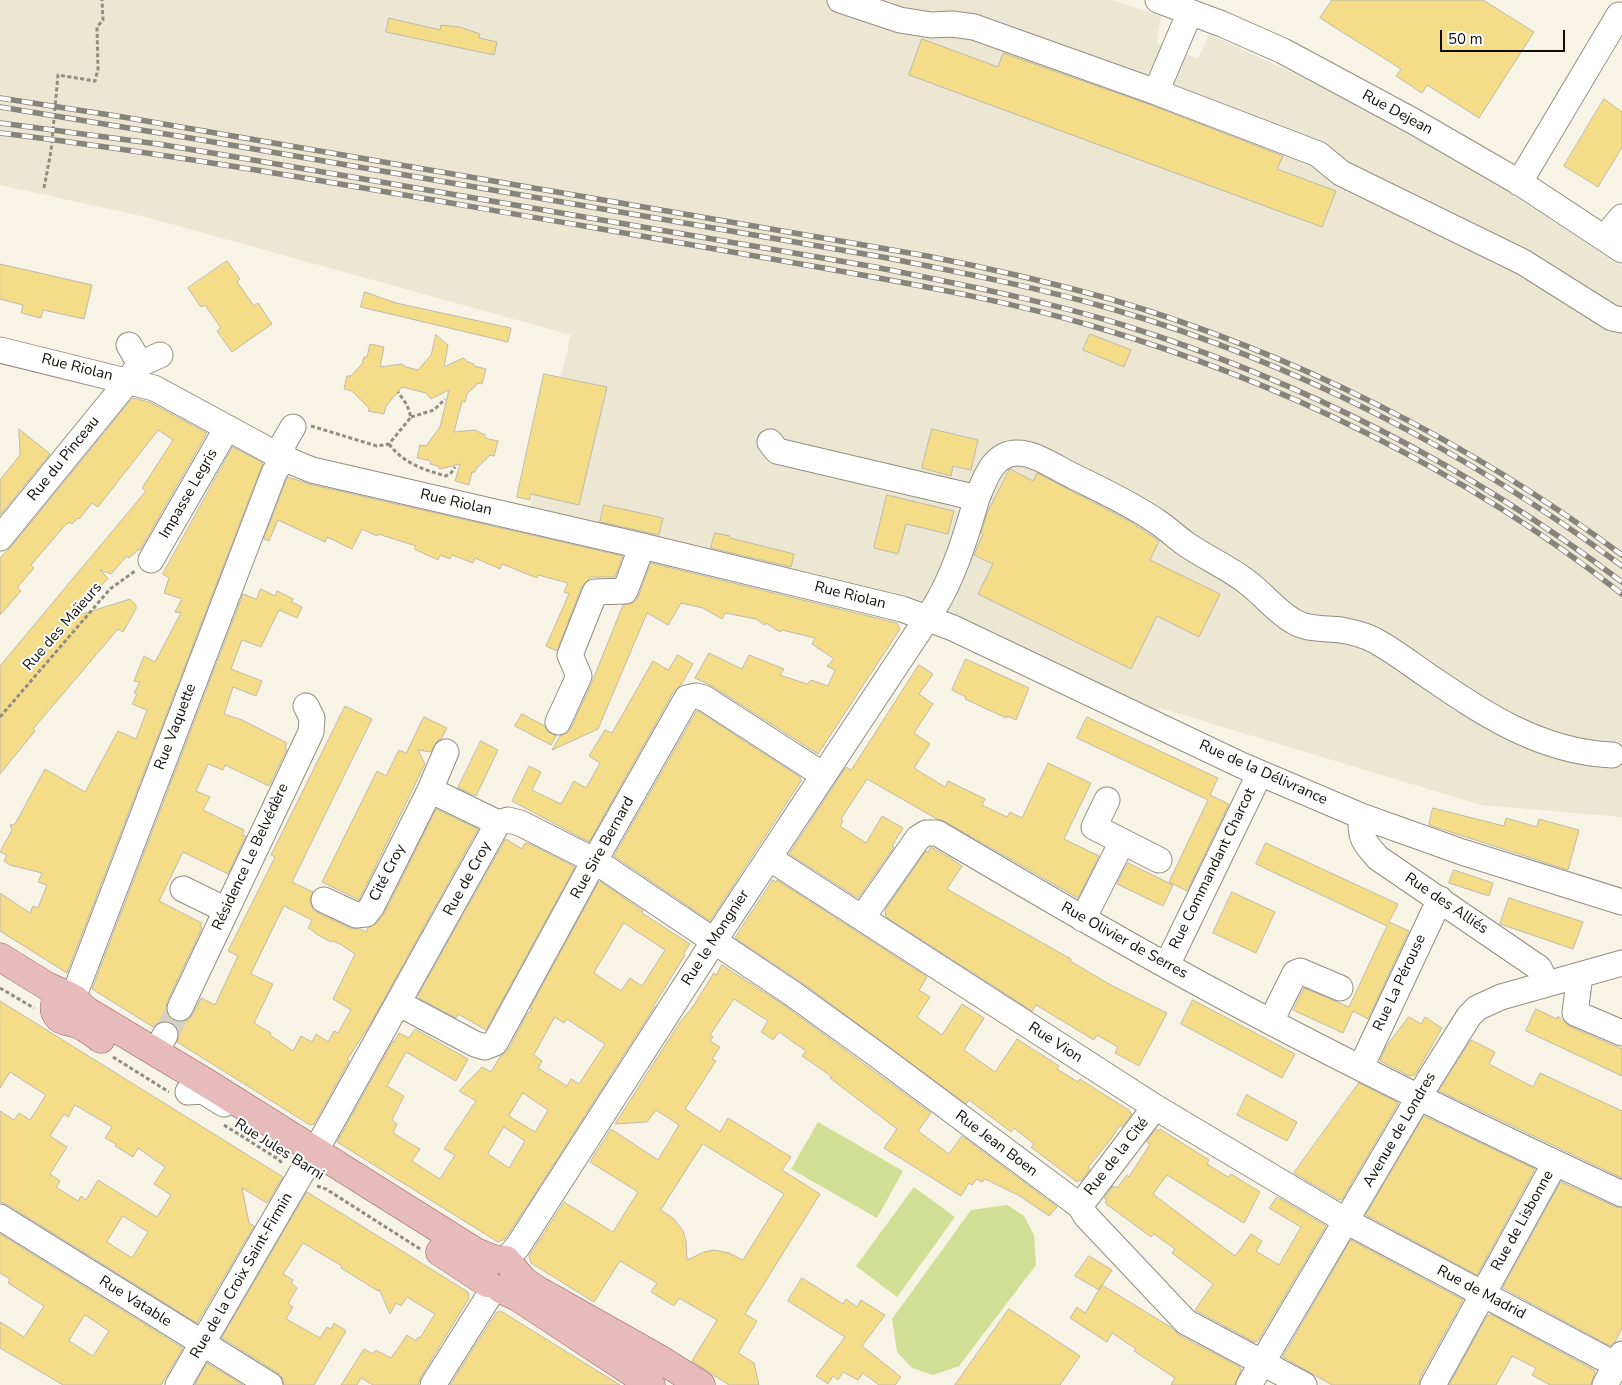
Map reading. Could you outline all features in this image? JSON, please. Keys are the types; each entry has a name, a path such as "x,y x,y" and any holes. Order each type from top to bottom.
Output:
{"main road":[{"name":"Rue Jules Barni","path":"0,957 48,986 68,1007 79,1024 197,1088 310,1159 476,1252 493,1259 500,1275 519,1298 651,1385"},
{"name":"Rue Jules Barni","path":"0,978 68,1007 87,1011 161,1043 197,1088"},
{"name":"Rue Jules Barni","path":"500,1275 524,1281 701,1385"}],"street":[{"path":"840,0 900,20 931,25 974,26 1156,92 1318,154 1342,173 1524,262 1612,318 1622,320"},
{"name":"Rue Dejean","path":"1158,0 1283,51 1421,125 1520,183 1613,244"},
{"path":"1156,92 1190,12"},
{"path":"1520,183 1619,15"},
{"path":"1613,244 1622,216"},
{"name":"Rue Riolan","path":"0,350 139,361 154,388 283,458 312,470 642,546 902,609 927,617"},
{"name":"Rue du Pinceau","path":"0,538 139,361"},
{"name":"Rue Vaquette","path":"68,1007 274,473 283,458 283,444 300,425"},
{"name":"Impasse Legris","path":"151,560 227,428"},
{"path":"770,442 777,451 977,498"},
{"name":"Rue le Mongnier","path":"433,1385 518,1246 714,941 940,599 964,542 977,498 986,476 1001,457 1017,453 1036,458 1127,503 1156,521 1186,544 1247,582 1297,624 1342,630 1366,637 1387,648 1471,705 1522,733 1549,744 1577,752 1612,755"},
{"path":"558,722 579,676 570,655 595,592 625,591 642,546"},
{"name":"Rue de la Délivrance","path":"927,617 1260,773 1361,816 1462,852 1619,901"},
{"name":"Rue Sire Bernard","path":"398,1003 475,1044 485,1047 496,1042 687,698 696,696 704,698 823,775"},
{"name":"Résidence Le Belvédère","path":"180,1008 311,732 312,718 306,706"},
{"name":"Cité Croy","path":"324,900 356,915 366,914 372,906 430,790 446,752"},
{"name":"Rue Commandant Charcot","path":"1167,965 1260,773"},
{"path":"430,790 498,824"},
{"path":"1107,800 1094,827 1159,860"},
{"name":"Rue des Alliés","path":"1361,816 1360,832 1365,844 1378,858 1539,968 1547,984"},
{"name":"Rue de Croy","path":"310,1159 498,824 508,820 520,823 595,861 714,941"},
{"name":"Rue Olivier de Serres","path":"862,918 918,838 926,833 937,834 1083,918 1271,1021 1419,1097 1622,1194"},
{"path":"1083,918 1122,842"},
{"name":"Rue Vion","path":"769,858 1155,1107 1346,1221"},
{"path":"183,889 226,910"},
{"name":"Rue La Pérouse","path":"1360,1067 1440,899"},
{"name":"Rue Jean Boen","path":"714,941 823,1016 1080,1206 1086,1216 1186,1322 1304,1385"},
{"name":"Avenue de Londres","path":"1249,1385 1462,1024 1469,1016 1477,1008 1501,997 1622,963"},
{"path":"0,968 68,1007"},
{"path":"1271,1021 1295,973 1300,970 1340,988"},
{"path":"1580,975 1575,1012 1622,1033"},
{"path":"197,1088 500,1275 587,1332 637,1354 687,1385"},
{"name":"Rue de la Cité","path":"1080,1206 1155,1107"},
{"name":"Rue de la Croix Saint-Firmin","path":"178,1385 310,1159"},
{"name":"Rue de Lisbonne","path":"1433,1385 1555,1163"},
{"name":"Rue Vatable","path":"0,1217 270,1385"},
{"name":"Rue de Madrid","path":"1346,1221 1483,1294 1614,1368"}],"path":[{"path":"44,188 51,151 58,76 95,81 98,69 97,27 103,20 102,0"},
{"path":"398,392 407,405 410,417"},
{"path":"300,425 377,446 389,444 410,417 434,410 445,399"},
{"path":"389,444 397,455 423,470 446,476 451,473 454,467"},
{"name":"Rue des Maïeurs","path":"0,717 110,589 151,560"}],"shaded area":[{"path":"0,0 1112,0 1161,16 1157,42 1198,59 1209,34 1341,95 1506,190 1622,267 1622,817 1481,805 1160,708 1155,719 937,612 530,508 571,335 146,217 0,185"}],"green space":[{"path":"818,1122 903,1171 877,1218 791,1169"},
{"path":"914,1187 955,1217 897,1297 856,1266"},
{"path":"1007,1205 1024,1216 1034,1235 1036,1265 959,1366 933,1375 912,1368 897,1352 892,1319 971,1210"}],"building":[{"path":"1332,0 1483,0 1534,32 1479,118 1427,85 1422,93 1396,76 1401,69 1320,18"},
{"path":"389,18 440,30 441,25 460,27 480,34 479,38 497,42 494,55 386,32"},
{"path":"922,39 998,67 1003,53 1151,105 1283,156 1277,169 1336,191 1322,227 909,75"},
{"path":"1604,99 1622,112 1622,147 1598,187 1564,166"},
{"path":"227,261 240,279 237,282 254,306 258,303 272,324 232,352 217,331 221,328 205,305 201,307 188,288"},
{"path":"0,264 92,285 84,319 43,310 41,318 21,313 23,305 0,299"},
{"path":"365,292 396,303 511,328 508,342 361,307"},
{"path":"1090,334 1131,350 1124,367 1083,350"},
{"path":"436,335 448,345 444,367 463,358 474,364 474,366 486,369 482,384 478,383 467,394 465,402 462,401 454,432 475,430 485,435 485,438 498,441 494,456 490,455 475,472 472,472 469,485 455,481 460,464 440,469 438,466 430,464 431,461 417,458 420,445 426,446 440,427 449,390 431,399 426,393 402,387 386,406 384,414 368,411 369,408 352,391 344,389 347,376 351,376 362,364 364,357 367,357 370,344 384,347 380,367 402,364 418,370 431,355"},
{"path":"544,374 607,387 579,505 531,494 530,500 517,497"},
{"path":"133,398 149,402 207,433 140,550 129,558 127,556 111,574 100,570 108,578 76,616 130,599 136,605 136,609 123,632 118,629 33,729 35,731 0,774 0,666 146,491 142,488 173,440 158,430 98,507 92,503 79,519 72,524 70,522 67,523 31,565 34,568 17,588 21,591 0,615 0,558"},
{"path":"19,429 50,454 0,515 0,480 20,455"},
{"path":"932,429 978,440 971,470 953,466 951,476 922,468"},
{"path":"233,447 263,463 67,973 0,931 0,893 30,913 33,906 38,908 47,885 38,882 42,873 10,865 4,861 7,855 0,852 12,830 10,825 15,824 45,769 85,792 118,731 136,739 147,710 132,704 137,694 134,693 140,682 134,681 144,656 155,662 181,613 175,612 182,599 164,593 169,578 163,574"},
{"path":"1010,469 1033,481 1037,473 1129,521 1159,541 1150,560 1220,594 1199,637 1157,616 1131,669 978,594 993,564 974,555 983,534 981,533 987,513"},
{"path":"288,477 309,484 623,556 615,577 591,577 582,586 557,651 546,646 569,594 564,592 568,583 538,575 537,578 502,564 500,569 475,558 473,563 452,555 450,559 440,555 438,560 414,549 416,546 378,534 377,536 362,529 352,549 327,537 325,542 278,520 269,541 264,539"},
{"path":"887,495 954,511 948,534 906,524 898,554 874,548"},
{"path":"604,505 663,518 659,535 600,522"},
{"path":"715,533 794,554 791,567 711,548"},
{"path":"651,563 897,623 900,629 818,754 712,686 695,678 709,653 742,669 749,655 784,669 780,675 807,684 811,680 828,686 835,670 827,666 834,659 812,644 815,638 782,630 780,632 756,619 725,613 722,619 703,608 681,603 668,625 647,613 598,729 552,750 560,736 567,733 571,728 623,605 633,603 638,597"},
{"path":"261,589 275,596 277,591 293,599 292,602 302,607 297,618 279,610 261,647 242,640 231,669 262,681 256,696 233,687 224,714 242,720 287,743 285,748 287,749 269,786 225,765 223,770 208,764 196,791 210,797 203,810 244,830 242,835 246,836 228,874 183,852 159,901 202,923 200,927 202,928 167,1002 166,1010 168,1017 174,1021 182,1022 188,1020 201,998 215,1005 238,956 228,951 275,857 271,855 345,706 372,719 292,882 313,892 310,901 313,909 350,928 366,932 368,928 377,923 385,912 436,809 478,829 372,1021 347,1060 349,1061 314,1124 310,1125 177,1042 179,1034 177,1028 172,1023 164,1021 153,1027 92,989 243,594 256,599","holes":["284,906 312,920 308,928 355,954 333,999 351,1010 338,1033 334,1031 328,1042 316,1034 312,1042 301,1036 293,1051 270,1035 271,1033 254,1023 273,984 251,974"]},
{"path":"678,655 693,664 681,685 674,691 589,842 512,801 529,766 541,772 532,790 561,804 574,781 586,788 600,763 589,756 605,730 612,733 653,661 668,670"},
{"path":"966,659 1029,688 1016,720 1007,716 1006,718 965,699 966,697 952,690"},
{"path":"919,665 933,674 919,694 933,704 914,733 930,744 914,768 945,787 948,781 985,799 982,805 1007,817 1010,812 1022,818 1048,763 1091,783 1064,839 1099,856 1078,898 867,779 841,819 843,821 840,826 866,843 882,816 903,828 892,846 894,847 858,898 789,854 846,767 851,770"},
{"path":"698,711 800,777 801,781 710,921 614,856"},
{"path":"522,714 545,726 547,731 556,736 551,745 515,726"},
{"path":"424,717 447,728 431,752 418,750 425,764 359,900 322,882 377,771 386,776 399,750 406,753"},
{"path":"1087,717 1218,778 1210,795 1229,804 1187,891 1169,882 1208,800 1077,738"},
{"path":"481,741 498,750 476,796 458,788"},
{"path":"1433,808 1504,826 1506,818 1537,827 1539,819 1579,830 1568,870 1429,825"},
{"path":"506,839 522,849 525,843 530,844 575,867 486,1030 458,1014 456,1018 418,996"},
{"path":"1266,843 1398,904 1389,922 1409,931 1368,1019 1353,1011 1343,1033 1293,1010 1304,988 1349,1007 1387,926 1256,864"},
{"path":"931,847 962,866 947,889 1071,959 1070,961 1109,984 1167,1013 1139,1066 1115,1053 1118,1047 1097,1035 1094,1040 1036,1005 1032,1011 886,917 885,910 926,851 928,852"},
{"path":"1128,863 1173,885 1163,906 1117,884"},
{"path":"1454,870 1493,883 1489,896 1449,883"},
{"path":"773,880 776,882 777,880 927,977 919,990 930,997 917,1017 942,1035 962,1004 984,1018 964,1050 995,1072 1017,1039 1059,1066 1057,1069 1078,1082 1080,1079 1130,1111 1132,1114 1122,1127 1120,1125 1088,1167 1090,1169 1081,1181 1077,1182 1031,1147 1034,1144 1014,1128 1011,1132 969,1100 966,1104 801,982 735,938"},
{"path":"601,882 643,911 642,913 690,944 655,1006 534,1195 505,1239 498,1242 337,1142 393,1041 399,1033 409,1038 415,1029 468,1059 456,1081 406,1052 387,1086 404,1096 392,1120 397,1124 393,1133 420,1149 412,1161 440,1179 455,1155 444,1149 476,1101 459,1091 482,1067 491,1072 500,1057 508,1050 527,1014 532,1009 530,1008 598,883","holes":["624,923 665,950 642,986 630,978 621,991 594,973","555,1017 564,1023 567,1019 605,1044 579,1084 571,1079 567,1086 538,1068 542,1061 534,1055","523,1093 548,1110 535,1132 509,1116","504,1127 525,1141 509,1168 488,1154"]},
{"path":"1232,892 1275,912 1256,953 1213,933"},
{"path":"1509,898 1583,922 1573,949 1500,924"},
{"path":"722,965 785,1006 931,1113 918,1131 949,1154 962,1136 1057,1207 1049,1216 1020,1196 985,1179 982,1182 977,1179 972,1185 969,1183 961,1196 884,1148 897,1129 830,1078 831,1076 802,1056 806,1051 779,1032 773,1040 761,1032 768,1021 734,999 710,1035 713,1037 710,1041 720,1047 712,1059 716,1061 685,1109 720,1132 728,1118 791,1157 782,1170 820,1194 745,1314 757,1321 738,1353 754,1363 759,1385 729,1385 692,1361 717,1320 679,1298 674,1306 651,1292 657,1283 620,1261 594,1302 531,1263 529,1256 564,1202 613,1232 638,1192 590,1162 611,1129 658,1160 679,1125 656,1110 647,1122 615,1124 680,1022 692,1008 714,973 716,975","holes":["703,1144 784,1194 743,1260 729,1253 714,1250 704,1252 687,1260 686,1241 683,1231 674,1219 661,1210"]},
{"path":"1193,1000 1295,1054 1282,1078 1181,1024"},
{"path":"0,1001 283,1177 267,1203 242,1188 249,1223 254,1226 197,1323 8,1205 0,1202 0,1111 14,1120 19,1113 30,1120 46,1095 10,1072 0,1088","holes":["75,1105 112,1127 105,1138 116,1144 115,1146 133,1157 138,1148 165,1167 154,1184 171,1195 157,1217 98,1180 86,1200 81,1196 78,1201 56,1187 60,1181 50,1174 67,1147 50,1136 64,1114 68,1117","123,1216 148,1232 132,1258 107,1242"]},
{"path":"1536,1009 1557,1019 1558,1016 1569,1026 1622,1049 1622,1076 1526,1031"},
{"path":"1409,1017 1421,1024 1425,1017 1442,1028 1415,1075 1409,1076 1380,1061 1386,1047"},
{"path":"1471,1040 1495,1052 1489,1064 1533,1087 1540,1073 1622,1111 1622,1178 1439,1091"},
{"path":"1359,1083 1398,1104 1342,1199 1339,1200 1294,1173"},
{"path":"1247,1095 1297,1122 1287,1141 1237,1115"},
{"path":"1424,1116 1535,1169 1477,1275 1366,1215"},
{"path":"1156,1129 1158,1131 1160,1129 1209,1160 1207,1164 1228,1177 1231,1174 1260,1192 1244,1223 1167,1175 1153,1194 1235,1256 1251,1234 1262,1241 1256,1251 1279,1265 1301,1227 1269,1208 1277,1197 1326,1226 1258,1341 1254,1342 1195,1310 1213,1284 1172,1253 1175,1249 1154,1234 1151,1237 1105,1203 1107,1200 1104,1198 1113,1186 1117,1188 1127,1175 1129,1177 1150,1144 1147,1142"},
{"path":"1561,1182 1622,1208 1622,1328 1615,1342 1610,1346 1503,1288"},
{"path":"307,1192 468,1292 469,1298 418,1385 373,1385 361,1378 357,1385 341,1385 364,1349 373,1354 376,1350 391,1358 407,1335 416,1341 418,1337 420,1338 435,1314 407,1297 401,1306 396,1303 390,1314 379,1289 378,1291 341,1268 342,1266 303,1243 283,1274 293,1280 291,1283 297,1288 288,1304 293,1307 286,1319 320,1338 327,1327 331,1329 334,1323 346,1331 314,1385 284,1385 278,1373 222,1338"},
{"path":"0,1234 183,1348 161,1385 63,1385 0,1348 0,1322 24,1337 44,1306 8,1283 10,1279 0,1273","holes":["85,1315 109,1331 93,1356 69,1341"]},
{"path":"1351,1240 1463,1300 1420,1378 1419,1385 1332,1385 1283,1357"},
{"path":"1089,1256 1112,1270 1099,1290 1075,1276"},
{"path":"802,1278 843,1304 846,1299 857,1307 861,1300 885,1315 862,1346 901,1377 895,1385 879,1385 863,1373 858,1380 843,1372 838,1380 833,1376 828,1384 816,1376 845,1337 788,1301"},
{"path":"1102,1285 1172,1328 1179,1335 1240,1367 1241,1370 1235,1385 1171,1385 1175,1378 1134,1351 1136,1349 1112,1333 1107,1342 1070,1318 1077,1307 1085,1313"},
{"path":"1009,1309 1080,1356 1060,1385 955,1385"},
{"path":"501,1311 620,1385 450,1385 496,1313"},
{"path":"1492,1315 1594,1370 1591,1385 1550,1385 1532,1375 1536,1368 1512,1356 1496,1385 1449,1385 1487,1316"},
{"path":"207,1363 243,1385 195,1385"}],"tunnel":[{"path":"165,1035 180,1008"}],"railway":[{"path":"0,98 123,117 927,256 973,265 1110,299 1246,346 1377,404 1503,474 1563,513 1622,555"},
{"path":"0,107 882,257 969,274 1112,309 1248,356 1314,384 1379,415 1442,449 1504,486 1622,566"},
{"path":"0,123 158,144 875,267 1000,293 1093,316 1190,347 1256,373 1384,432 1506,502 1622,582"},
{"path":"0,133 147,153 293,176 615,231 927,287 1089,325 1160,347 1230,373 1300,402 1368,434 1435,469 1500,508 1562,549 1622,594"}]}
